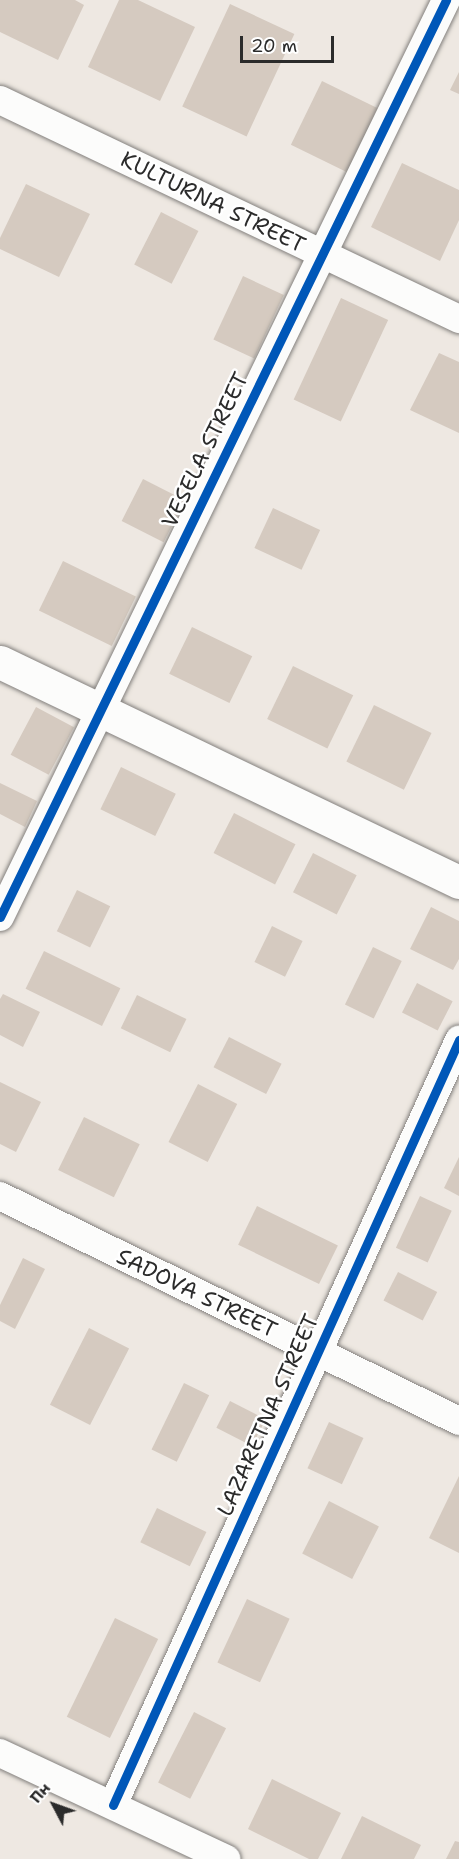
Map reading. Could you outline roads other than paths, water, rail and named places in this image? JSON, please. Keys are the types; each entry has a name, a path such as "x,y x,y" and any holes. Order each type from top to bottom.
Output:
{"street":[{"name":"VESELA STREET","path":"0,917 446,0"},
{"name":"KULTURNA STREET","path":"0,100 459,319"},
{"path":"0,662 459,882"},
{"name":"LAZARETNA STREET","path":"113,1805 459,1040"},
{"name":"SADOVA STREET","path":"0,1196 459,1421"},
{"path":"0,1753 226,1859"}]}
